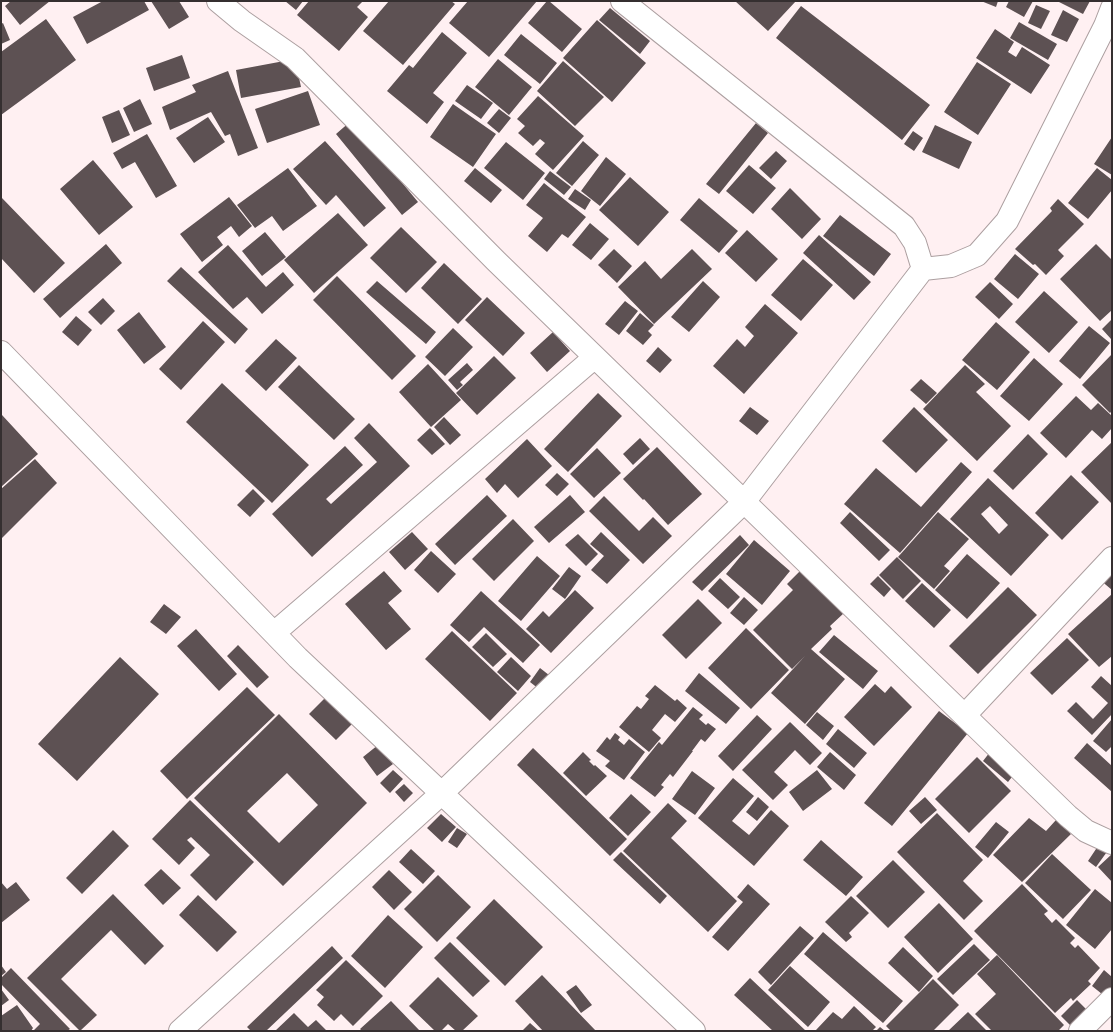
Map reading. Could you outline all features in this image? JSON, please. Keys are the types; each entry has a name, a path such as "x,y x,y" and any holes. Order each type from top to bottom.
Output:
{"street":[{"path":"218,1 242,21 295,58 496,260 1068,816 1086,831 1112,843"},
{"path":"622,1 904,226 915,243 923,269"},
{"path":"180,1031 442,793 744,502 923,269 951,266 977,254 1007,220 1105,26 1112,8"},
{"path":"1,352 298,658 694,1031"},
{"path":"274,634 595,357"},
{"path":"965,716 1112,558"},
{"path":"1080,1031 1112,999"}],"building":[{"path":"11,1 50,1 20,25 5,6"},
{"path":"103,1 144,1 149,10 87,44 73,17"},
{"path":"151,1 179,1 189,17 169,29"},
{"path":"285,1 303,1 296,10"},
{"path":"309,1 363,1 357,7 368,17 339,51 297,15"},
{"path":"389,1 451,1 455,4 403,65 363,31"},
{"path":"468,1 537,1 489,57 449,23"},
{"path":"547,1 549,1 582,29 562,52 528,23"},
{"path":"735,1 796,1 768,31"},
{"path":"981,1 998,1 996,7"},
{"path":"1009,1 1033,1 1024,17 1006,7"},
{"path":"1057,1 1090,1 1083,14"},
{"path":"1036,5 1050,11 1041,29 1028,23"},
{"path":"801,6 930,105 902,140 776,38"},
{"path":"610,8 650,41 640,54 599,20"},
{"path":"1063,10 1079,19 1067,42 1051,35"},
{"path":"46,19 76,60 1,115 1,52"},
{"path":"597,20 646,63 612,102 563,58"},
{"path":"1019,22 1057,44 1048,60 1010,38"},
{"path":"3,23 10,40 1,44 1,24"},
{"path":"995,29 1014,42 1008,52 1016,57 1022,47 1050,65 1031,94 976,58"},
{"path":"442,32 467,53 433,93 444,102 427,124 387,91 409,65 413,68"},
{"path":"521,34 557,63 540,84 504,55"},
{"path":"182,55 190,78 154,91 146,68"},
{"path":"295,59 301,87 241,98 236,70"},
{"path":"498,59 532,87 509,115 475,87"},
{"path":"563,61 604,97 575,126 537,91"},
{"path":"977,62 1011,84 978,135 944,112"},
{"path":"228,71 258,148 238,156 230,134 225,136 211,112 170,130 162,107 196,92 192,85"},
{"path":"467,85 493,103 481,119 455,101"},
{"path":"308,91 320,125 267,143 255,109"},
{"path":"538,96 584,136 553,170 535,154 545,143 540,139 533,146 518,133 525,126 517,119"},
{"path":"140,99 152,124 134,132 123,108"},
{"path":"453,104 496,134 473,167 430,137"},
{"path":"499,109 511,118 499,133 487,123"},
{"path":"119,110 130,135 112,143 102,117"},
{"path":"208,117 225,142 194,163 176,138"},
{"path":"351,121 418,202 402,215 336,134"},
{"path":"756,123 768,133 719,194 706,184"},
{"path":"935,125 972,142 959,169 922,152"},
{"path":"913,131 923,138 914,151 904,144"},
{"path":"147,134 177,186 156,198 135,162 122,169 113,153"},
{"path":"1112,137 1112,175 1094,164"},
{"path":"325,141 386,208 364,227 336,195 326,205 293,169"},
{"path":"583,141 599,155 572,186 556,173"},
{"path":"506,142 545,173 523,200 484,168"},
{"path":"776,151 787,161 771,179 759,168"},
{"path":"606,157 626,174 600,206 581,191"},
{"path":"93,160 133,207 99,235 60,189"},
{"path":"749,165 776,188 753,214 726,191"},
{"path":"288,168 317,206 283,231 272,216 255,228 237,205"},
{"path":"475,168 502,190 491,203 464,181"},
{"path":"1097,168 1112,180 1112,190 1088,219 1068,203"},
{"path":"550,171 571,187 564,195 544,179"},
{"path":"630,177 669,212 638,246 599,210"},
{"path":"544,183 586,217 568,238 562,234 547,252 528,236 543,218 526,205"},
{"path":"790,188 821,219 802,239 771,209"},
{"path":"575,189 591,200 585,210 568,199"},
{"path":"1,197 65,263 34,293 1,258"},
{"path":"229,197 252,226 239,237 231,226 217,237 223,245 202,262 180,234"},
{"path":"699,198 738,231 719,253 680,220"},
{"path":"1058,199 1084,224 1058,250 1064,256 1046,275 1035,264 1033,265 1015,249 1052,211 1050,208"},
{"path":"338,213 368,245 314,293 284,260"},
{"path":"840,215 891,254 874,276 823,236"},
{"path":"590,223 609,239 591,260 572,245"},
{"path":"401,227 437,262 406,293 370,258"},
{"path":"747,230 778,259 756,282 725,253"},
{"path":"265,232 286,257 262,276 242,251"},
{"path":"819,235 871,282 854,300 803,253"},
{"path":"106,244 122,263 60,318 43,299"},
{"path":"1096,244 1112,260 1112,310 1100,321 1060,279"},
{"path":"228,245 266,287 283,272 294,285 262,314 247,297 233,309 198,272"},
{"path":"614,249 632,266 617,283 598,265"},
{"path":"692,249 712,269 654,324 618,287 645,261 661,279"},
{"path":"1015,254 1039,274 1018,299 994,279"},
{"path":"803,259 833,285 801,321 771,295"},
{"path":"444,263 482,299 458,324 421,288"},
{"path":"181,267 248,329 235,344 167,281"},
{"path":"337,276 416,356 392,380 313,300"},
{"path":"377,281 436,332 426,344 366,292"},
{"path":"703,281 720,297 689,332 671,317"},
{"path":"990,282 1013,304 999,319 975,297"},
{"path":"1044,291 1078,322 1049,353 1015,322"},
{"path":"487,297 525,333 503,356 465,320"},
{"path":"103,298 115,311 101,325 88,312"},
{"path":"625,301 638,311 619,335 605,324"},
{"path":"765,304 798,333 744,394 713,366 737,339 745,347 754,336 745,327"},
{"path":"139,312 166,347 144,364 117,330"},
{"path":"640,313 654,325 648,331 652,335 643,345 626,331"},
{"path":"76,316 92,330 78,346 62,332"},
{"path":"1112,319 1112,338 1111,339 1102,329"},
{"path":"203,321 225,342 181,390 159,369"},
{"path":"996,322 1030,352 997,390 962,360"},
{"path":"1089,326 1110,343 1080,379 1059,361"},
{"path":"453,328 473,347 445,376 425,357"},
{"path":"553,332 570,351 547,372 530,353"},
{"path":"276,339 297,358 266,391 245,371"},
{"path":"658,347 672,360 660,373 646,361"},
{"path":"1112,354 1112,411 1110,413 1082,385"},
{"path":"494,356 516,378 477,415 456,393"},
{"path":"1034,358 1063,384 1029,421 1000,396"},
{"path":"467,363 473,370 460,382 463,385 457,390 448,380"},
{"path":"428,364 461,400 431,427 399,392"},
{"path":"299,365 355,419 334,440 278,387"},
{"path":"965,365 985,384 976,392 1011,426 977,461 923,409"},
{"path":"921,379 937,393 926,404 910,390"},
{"path":"222,383 309,465 272,503 186,422"},
{"path":"598,393 622,416 568,472 544,449"},
{"path":"1076,396 1091,410 1098,403 1112,416 1112,428 1102,439 1092,430 1066,458 1040,433"},
{"path":"750,407 769,421 757,435 739,421"},
{"path":"914,407 948,440 916,473 882,441"},
{"path":"2,415 38,454 1,487 1,416"},
{"path":"444,417 461,435 450,445 434,427"},
{"path":"369,423 410,466 312,557 272,514 345,446 363,465 326,499 331,504 377,462 354,438"},
{"path":"430,428 445,444 432,455 417,440"},
{"path":"1028,434 1048,454 1013,490 993,471"},
{"path":"640,438 650,449 633,465 623,454"},
{"path":"527,439 552,466 518,498 505,484 497,493 485,479"},
{"path":"1112,442 1112,504 1081,472"},
{"path":"657,447 702,494 668,525 623,479"},
{"path":"597,448 621,473 594,498 570,474"},
{"path":"35,459 57,483 1,539 1,489"},
{"path":"961,462 972,472 900,553 844,504 876,468 921,507"},
{"path":"557,473 569,484 557,496 545,485"},
{"path":"1071,475 1099,502 1062,540 1035,513"},
{"path":"988,478 1049,535 1011,576 950,519","holes":["990,506 1008,525 999,534 981,514"]},
{"path":"253,489 265,501 250,517 237,505"},
{"path":"487,495 507,516 455,565 435,544"},
{"path":"570,495 585,512 549,543 534,527"},
{"path":"604,496 639,531 653,517 672,536 643,564 589,511"},
{"path":"850,512 890,550 879,561 840,523"},
{"path":"938,512 969,539 944,566 950,571 934,589 898,557"},
{"path":"513,519 534,541 494,581 472,559"},
{"path":"412,532 428,549 405,570 389,552"},
{"path":"601,532 630,560 607,584 591,570 604,556 590,544"},
{"path":"578,534 598,554 586,566 565,545"},
{"path":"740,535 749,545 702,591 692,582"},
{"path":"754,540 790,571 762,605 726,574"},
{"path":"431,551 456,574 438,593 414,570"},
{"path":"967,554 1000,583 967,619 935,590"},
{"path":"537,556 560,576 521,621 498,601"},
{"path":"897,557 921,581 903,599 879,575"},
{"path":"1112,564 1112,590 1099,579"},
{"path":"569,567 581,576 565,599 552,589"},
{"path":"801,570 844,613 830,626 832,629 811,649 845,679 805,724 771,693 805,656 792,669 753,630 793,590 787,584"},
{"path":"384,571 402,591 388,603 411,629 386,650 345,604"},
{"path":"878,576 891,589 884,597 870,584"},
{"path":"720,578 740,597 728,609 708,591"},
{"path":"922,583 951,610 934,628 905,601"},
{"path":"1008,587 1037,615 978,674 949,646"},
{"path":"575,590 594,608 551,653 526,629 543,611 549,617"},
{"path":"481,591 540,645 523,663 484,627 469,642 450,625"},
{"path":"1112,594 1112,656 1099,667 1068,634"},
{"path":"744,597 758,610 744,625 730,613"},
{"path":"698,599 722,623 686,659 662,635"},
{"path":"164,604 181,617 166,634 150,622"},
{"path":"746,628 789,670 751,709 708,668"},
{"path":"196,629 237,674 219,691 177,646"},
{"path":"452,631 517,693 490,721 425,659"},
{"path":"486,633 507,654 493,667 472,647"},
{"path":"834,635 878,671 863,689 819,652"},
{"path":"1067,638 1089,660 1052,695 1030,673"},
{"path":"238,645 269,677 257,688 227,656"},
{"path":"120,657 159,694 77,781 38,744"},
{"path":"511,657 531,676 518,691 497,672"},
{"path":"540,668 554,679 544,693 530,682"},
{"path":"699,673 740,708 726,724 685,691"},
{"path":"1101,676 1112,686 1112,714 1092,735 1067,711 1076,702 1093,719 1108,703 1091,687"},
{"path":"875,684 885,693 891,686 912,707 874,746 844,717"},
{"path":"655,685 675,701 677,699 687,708 675,722 665,714 652,730 661,738 649,752 619,727 637,706 641,709 649,699 645,696"},
{"path":"247,687 275,715 187,799 160,771"},
{"path":"327,696 354,722 336,740 309,714"},
{"path":"693,707 703,715 699,719 706,725 708,723 716,729 705,742 701,739 673,777 670,774 661,785 664,787 655,797 630,778 659,742 662,745"},
{"path":"939,711 968,733 892,826 864,803"},
{"path":"817,712 834,726 823,740 806,725"},
{"path":"279,714 367,803 283,886 194,798","holes":["287,773 318,805 279,843 247,811"]},
{"path":"757,715 772,729 733,771 718,756"},
{"path":"1112,719 1112,746 1106,752 1093,741"},
{"path":"790,722 822,753 810,765 795,750 774,772 788,785 773,800 742,770"},
{"path":"838,729 867,753 854,768 826,744"},
{"path":"615,733 620,737 618,740 624,745 629,739 645,752 624,780 605,766 610,761 596,751 607,737 610,740"},
{"path":"1087,743 1112,766 1112,792 1074,758"},
{"path":"378,745 393,764 377,776 363,757"},
{"path":"533,748 627,839 610,856 517,765"},
{"path":"583,752 591,760 589,761 594,766 595,765 607,776 586,796 563,773"},
{"path":"830,752 856,775 844,790 817,767"},
{"path":"990,752 1015,773 1008,782 983,761"},
{"path":"977,757 1011,791 969,833 935,799"},
{"path":"393,770 403,779 390,793 380,783"},
{"path":"817,770 832,789 803,811 789,792"},
{"path":"692,771 715,788 695,815 672,799"},
{"path":"733,778 754,796 732,821 749,835 771,810 789,826 754,866 698,818"},
{"path":"404,784 413,793 404,802 395,792"},
{"path":"631,794 651,812 628,836 609,818"},
{"path":"758,797 769,807 757,821 746,812"},
{"path":"925,797 937,810 921,824 909,811"},
{"path":"190,800 254,862 216,901 190,875 210,855 191,837 187,840 195,848 179,865 152,839"},
{"path":"668,803 687,821 671,838 737,901 708,932 623,851"},
{"path":"937,813 983,860 963,881 983,901 964,920 897,852"},
{"path":"441,814 456,827 442,842 427,828"},
{"path":"1029,818 1046,831 1056,820 1071,834 1022,882 993,855"},
{"path":"996,822 1009,832 988,858 975,847"},
{"path":"457,828 467,834 457,848 448,842"},
{"path":"113,830 129,846 82,894 66,878"},
{"path":"821,840 863,877 846,896 803,860"},
{"path":"1100,843 1109,849 1096,867 1088,861"},
{"path":"411,849 435,871 423,884 399,862"},
{"path":"621,852 667,896 660,904 613,860"},
{"path":"1052,854 1091,890 1063,919 1025,883"},
{"path":"1112,854 1112,882 1098,867"},
{"path":"893,860 925,892 888,928 856,896"},
{"path":"161,869 181,888 163,905 144,885"},
{"path":"389,870 412,892 394,910 372,887"},
{"path":"438,875 471,907 437,942 404,909"},
{"path":"1,882 7,889 16,882 30,900 1,923"},
{"path":"748,884 770,904 728,951 712,937 743,902 737,897"},
{"path":"1022,884 1048,911 1044,914 1052,923 1056,919 1075,938 1070,943 1075,948 1078,945 1100,968 1088,981 1091,984 1073,1001 1071,998 1055,1013 974,931"},
{"path":"1095,889 1112,903 1112,929 1095,949 1066,925"},
{"path":"113,894 164,946 145,965 111,930 61,979 97,1015 80,1031 27,978"},
{"path":"198,895 237,932 217,952 179,915"},
{"path":"851,896 869,913 849,933 852,937 846,942 825,922"},
{"path":"494,899 543,947 505,986 456,938"},
{"path":"939,903 973,939 938,973 904,937"},
{"path":"388,915 423,947 385,988 351,956"},
{"path":"800,926 814,938 771,985 758,972"},
{"path":"823,932 903,1001 883,1023 804,954"},
{"path":"450,942 490,981 473,997 434,958"},
{"path":"974,944 990,960 953,995 937,979"},
{"path":"332,946 343,958 266,1031 251,1031 247,1027"},
{"path":"903,947 933,976 919,992 888,963"},
{"path":"997,955 1064,1025 1058,1031 992,1031 975,1014 996,994 977,974"},
{"path":"346,960 383,996 353,1026 341,1014 334,1021 317,1005 324,997 316,990"},
{"path":"1,965 6,972 1,976"},
{"path":"790,966 830,1002 808,1027 768,990"},
{"path":"11,968 70,1029 67,1031 33,1031 40,1024 1,984 1,978"},
{"path":"1104,970 1112,977 1112,991 1107,998 1092,986"},
{"path":"542,975 596,1031 543,1031 515,1001"},
{"path":"438,977 478,1016 462,1031 456,1031 448,1024 441,1031 435,1031 409,1006"},
{"path":"750,978 806,1031 773,1031 734,995"},
{"path":"933,979 959,1005 933,1031 891,1031 886,1026"},
{"path":"576,985 592,1005 581,1013 566,992"},
{"path":"1,989 9,1000 1,1006"},
{"path":"1077,1000 1091,1014 1075,1030 1061,1016"},
{"path":"391,1001 420,1031 362,1031 360,1029"},
{"path":"17,1005 33,1028 31,1031 1,1031 1,1016"},
{"path":"854,1006 876,1027 872,1031 816,1030 833,1012 842,1019"},
{"path":"968,1012 987,1031 948,1031"},
{"path":"294,1013 308,1027 316,1020 327,1031 275,1031"},
{"path":"530,1023 539,1031 522,1031"},
{"path":"880,1027 885,1031 876,1031"}]}
